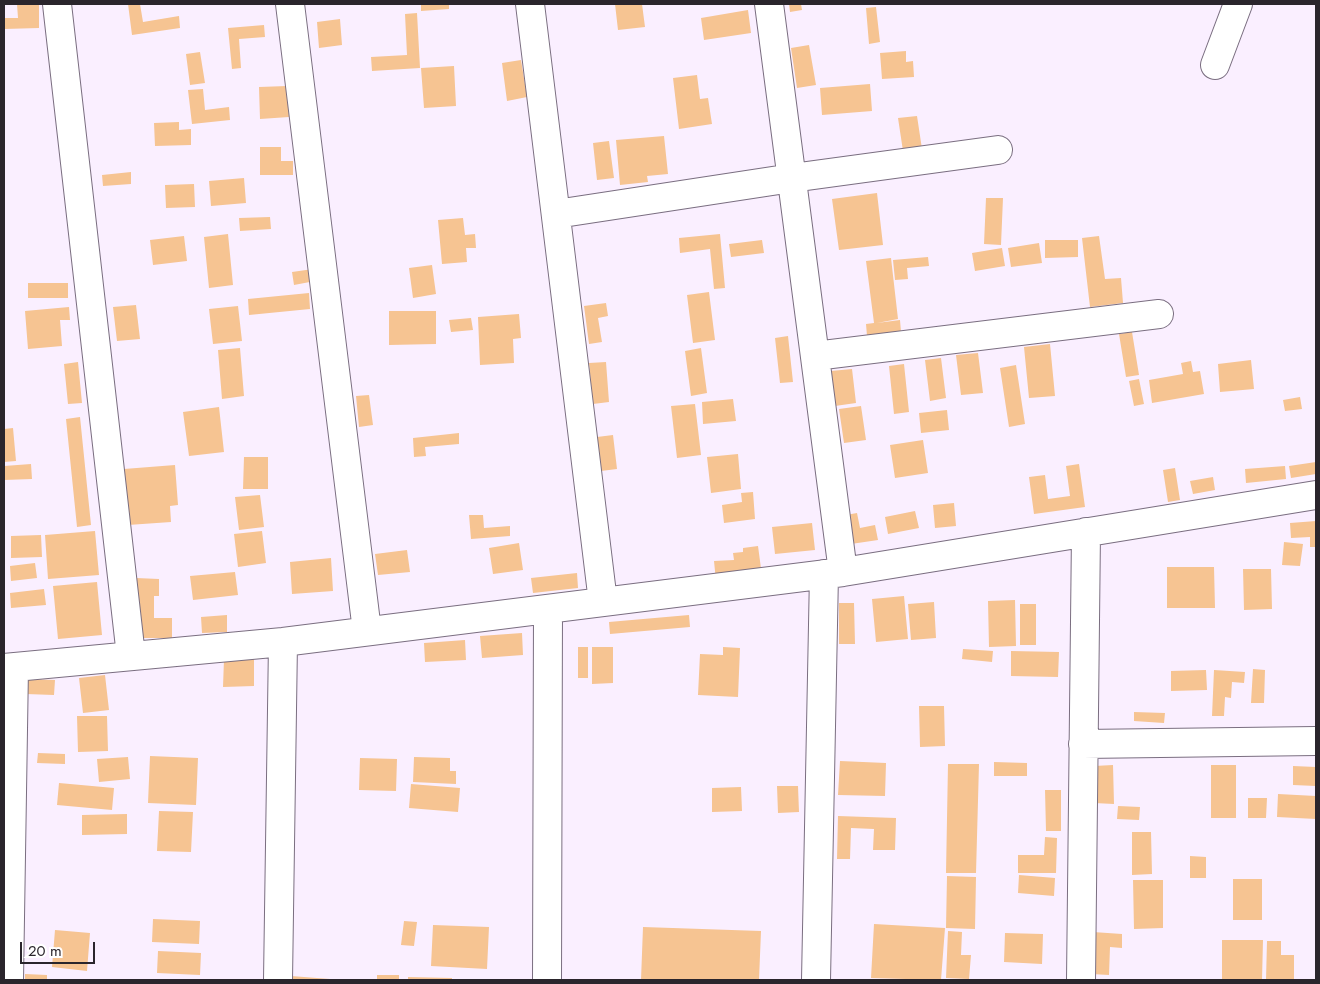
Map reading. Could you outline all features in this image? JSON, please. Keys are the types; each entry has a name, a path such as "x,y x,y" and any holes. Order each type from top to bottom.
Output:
{"street":[{"path":"56,4 131,656"},
{"path":"290,4 367,631"},
{"path":"530,4 603,602"},
{"path":"769,4 815,356 833,573 816,980"},
{"path":"1215,65 1238,4"},
{"path":"556,214 792,178 998,150"},
{"path":"815,356 1159,314"},
{"path":"9,980 9,668 283,642 833,573 1316,495"},
{"path":"1081,980 1086,532"},
{"path":"547,980 548,609"},
{"path":"278,980 283,642"},
{"path":"1083,744 1316,741"}],"building":[{"path":"17,4 39,4 39,28 4,29 4,18 18,18"},
{"path":"128,4 140,4 143,22 179,16 180,28 132,35"},
{"path":"421,4 449,4 449,9 421,11"},
{"path":"615,4 642,4 645,27 618,30"},
{"path":"789,4 801,4 802,10 790,12"},
{"path":"876,7 880,42 869,44 866,8"},
{"path":"748,10 751,33 704,40 701,18"},
{"path":"417,13 420,68 372,71 371,57 407,55 405,14"},
{"path":"340,19 342,45 319,48 317,22"},
{"path":"264,25 265,37 239,39 241,68 232,69 228,28"},
{"path":"809,45 816,85 797,88 791,48"},
{"path":"906,51 906,62 913,61 914,77 882,79 880,53"},
{"path":"200,52 205,83 190,85 186,54"},
{"path":"521,60 527,97 507,101 502,63"},
{"path":"454,66 456,106 424,108 421,68"},
{"path":"697,75 700,99 708,98 712,124 679,129 673,78"},
{"path":"870,84 872,111 822,115 820,88"},
{"path":"287,86 289,117 260,119 259,87"},
{"path":"203,89 205,110 229,107 230,120 192,124 188,90"},
{"path":"917,116 922,149 903,151 898,118"},
{"path":"179,122 179,130 191,129 191,145 155,146 154,123"},
{"path":"664,136 668,174 647,176 648,182 620,185 616,140"},
{"path":"609,141 614,178 597,180 593,143"},
{"path":"260,147 281,147 281,161 293,161 293,175 260,175"},
{"path":"131,172 131,184 103,186 102,175"},
{"path":"244,178 246,203 211,206 209,181"},
{"path":"194,184 195,207 166,208 165,185"},
{"path":"877,193 883,245 839,250 832,199"},
{"path":"986,198 1003,198 1001,245 984,244"},
{"path":"270,217 271,229 240,231 239,218"},
{"path":"463,218 465,235 475,234 476,248 466,248 467,262 442,264 438,220"},
{"path":"228,234 233,285 209,288 204,237"},
{"path":"720,234 725,288 714,289 710,249 680,253 679,238"},
{"path":"184,236 187,261 153,265 150,240"},
{"path":"1099,236 1105,279 1121,278 1123,303 1090,307 1082,238"},
{"path":"762,240 764,253 731,257 729,244"},
{"path":"1045,240 1078,240 1078,257 1045,258"},
{"path":"1039,243 1042,263 1011,267 1008,248"},
{"path":"1002,248 1005,266 975,271 972,253"},
{"path":"928,257 929,266 907,268 908,279 895,280 893,260"},
{"path":"891,258 898,319 877,323 900,320 901,332 867,336 866,324 874,323 866,261"},
{"path":"432,265 436,294 413,298 409,268"},
{"path":"313,269 315,281 294,285 292,272"},
{"path":"28,283 68,283 68,298 28,298"},
{"path":"709,292 715,340 693,343 687,295"},
{"path":"309,293 310,309 249,315 248,299"},
{"path":"606,303 608,316 598,318 602,342 589,344 584,306"},
{"path":"136,305 140,339 117,341 113,307"},
{"path":"238,306 242,341 213,344 209,309"},
{"path":"69,307 70,320 60,320 62,346 28,349 25,311"},
{"path":"389,311 436,311 436,344 389,345"},
{"path":"519,314 521,338 513,339 514,363 480,365 478,317"},
{"path":"471,318 473,330 451,332 449,320"},
{"path":"1132,332 1139,375 1126,377 1119,334"},
{"path":"788,336 793,382 780,383 775,338"},
{"path":"1050,344 1055,396 1029,398 1024,347"},
{"path":"240,348 244,396 222,399 218,350"},
{"path":"701,348 707,393 691,396 685,351"},
{"path":"978,353 983,393 961,395 956,355"},
{"path":"941,358 946,398 930,401 925,360"},
{"path":"1251,360 1254,389 1220,392 1218,364"},
{"path":"1191,361 1193,372 1200,371 1204,394 1152,403 1149,380 1183,374 1181,363"},
{"path":"78,362 82,403 68,404 64,364"},
{"path":"606,362 609,402 593,404 589,363"},
{"path":"904,364 909,412 894,414 889,366"},
{"path":"1016,365 1025,424 1009,427 1000,368"},
{"path":"852,369 856,403 835,406 831,371"},
{"path":"1139,379 1144,404 1134,406 1129,381"},
{"path":"369,395 373,425 359,427 356,396"},
{"path":"1300,397 1302,409 1285,411 1283,400"},
{"path":"733,399 736,421 703,424 702,402"},
{"path":"695,404 701,455 677,458 671,406"},
{"path":"861,406 866,440 844,443 839,409"},
{"path":"219,407 224,452 189,456 183,412"},
{"path":"947,410 949,430 921,433 919,413"},
{"path":"80,417 91,525 77,527 66,419"},
{"path":"13,428 16,461 4,462 4,429"},
{"path":"459,433 459,444 425,447 426,456 414,457 413,438"},
{"path":"613,435 617,469 601,471 597,437"},
{"path":"923,440 928,473 895,478 890,445"},
{"path":"738,454 741,489 711,493 707,457"},
{"path":"244,457 268,457 268,489 243,489"},
{"path":"1316,462 1316,474 1291,478 1289,466"},
{"path":"31,464 32,479 4,480 4,466"},
{"path":"1079,464 1085,507 1034,514 1029,477 1045,475 1048,499 1070,496 1066,466"},
{"path":"175,465 178,505 170,506 171,522 128,525 124,469"},
{"path":"1285,466 1286,479 1246,483 1245,469"},
{"path":"1175,468 1180,500 1168,502 1163,470"},
{"path":"1213,477 1215,490 1193,494 1190,481"},
{"path":"753,492 755,519 724,523 722,505 742,502 741,493"},
{"path":"260,495 264,527 239,530 235,497"},
{"path":"954,503 956,526 935,528 933,505"},
{"path":"915,511 919,528 888,534 885,517"},
{"path":"857,513 860,528 875,525 878,540 851,544 846,515"},
{"path":"469,515 483,515 484,528 510,526 510,536 471,539"},
{"path":"1316,521 1316,547 1310,547 1310,537 1291,538 1290,523"},
{"path":"812,523 815,550 775,554 772,527"},
{"path":"95,531 99,575 48,579 45,535"},
{"path":"262,531 266,563 238,567 234,534"},
{"path":"41,535 42,557 11,558 11,536"},
{"path":"1284,542 1303,544 1300,566 1282,565"},
{"path":"519,543 523,570 493,574 489,548"},
{"path":"758,546 762,576 716,581 714,561 734,560 733,553 743,552 743,548"},
{"path":"407,550 410,572 378,575 375,554"},
{"path":"331,558 333,591 292,594 290,562"},
{"path":"35,563 37,578 11,581 10,566"},
{"path":"1167,567 1214,567 1215,608 1167,608"},
{"path":"1243,569 1271,569 1272,609 1244,610"},
{"path":"235,572 238,595 193,600 190,576"},
{"path":"577,573 578,588 533,593 531,578"},
{"path":"136,578 159,579 159,596 154,596 154,618 172,618 172,638 136,638"},
{"path":"97,582 102,635 58,639 53,586"},
{"path":"44,589 46,605 11,608 10,593"},
{"path":"904,596 908,639 876,642 872,599"},
{"path":"1015,600 1016,646 989,647 988,601"},
{"path":"934,602 936,638 911,640 908,604"},
{"path":"839,603 854,603 855,644 839,644"},
{"path":"1020,604 1036,604 1036,645 1020,645"},
{"path":"227,615 227,632 202,633 201,617"},
{"path":"689,615 690,627 610,634 609,622"},
{"path":"522,633 523,655 482,658 480,636"},
{"path":"465,640 466,660 425,662 424,643"},
{"path":"578,647 588,647 588,678 578,678"},
{"path":"592,647 613,647 613,683 592,684"},
{"path":"723,647 740,648 738,697 698,695 700,654 723,655"},
{"path":"963,649 993,651 992,662 962,659"},
{"path":"1011,651 1059,652 1058,677 1011,676"},
{"path":"224,659 254,659 254,686 223,687"},
{"path":"1253,669 1265,670 1264,703 1251,703"},
{"path":"1206,670 1207,690 1171,691 1171,671"},
{"path":"1214,670 1245,672 1244,683 1232,682 1231,698 1225,697 1224,716 1212,716"},
{"path":"105,675 109,710 83,713 79,678"},
{"path":"26,679 55,680 54,695 26,694"},
{"path":"919,706 944,706 945,746 920,747"},
{"path":"1134,712 1165,713 1164,723 1134,721"},
{"path":"77,716 107,716 108,751 78,752"},
{"path":"38,753 65,754 65,764 37,763"},
{"path":"150,756 198,758 196,805 148,803"},
{"path":"128,757 130,779 99,782 97,759"},
{"path":"414,757 450,758 450,771 456,771 456,784 413,782"},
{"path":"360,758 397,759 396,791 359,790"},
{"path":"840,761 886,763 885,796 838,795"},
{"path":"994,762 1027,763 1027,776 994,776"},
{"path":"948,764 979,764 976,873 946,873"},
{"path":"1113,765 1114,804 1094,803 1094,766"},
{"path":"1211,765 1236,765 1236,818 1211,818"},
{"path":"1293,766 1316,767 1316,786 1293,785"},
{"path":"59,783 114,788 112,810 57,805"},
{"path":"411,784 460,788 458,812 409,808"},
{"path":"777,786 798,786 799,812 778,813"},
{"path":"741,787 742,811 712,812 712,788"},
{"path":"1045,790 1061,790 1061,831 1046,831"},
{"path":"1278,794 1316,796 1316,819 1277,817"},
{"path":"1248,798 1267,798 1266,818 1248,818"},
{"path":"1118,806 1140,807 1139,820 1117,819"},
{"path":"159,811 193,812 191,852 157,851"},
{"path":"127,814 127,834 82,835 82,815"},
{"path":"838,816 896,818 895,850 873,850 874,829 851,828 850,859 837,859"},
{"path":"1132,832 1151,832 1152,874 1132,875"},
{"path":"1045,837 1057,838 1056,873 1018,873 1018,855 1044,855"},
{"path":"1190,856 1206,857 1206,878 1190,878"},
{"path":"1019,875 1055,878 1054,896 1018,893"},
{"path":"947,876 976,877 975,929 946,928"},
{"path":"1233,879 1262,879 1262,920 1233,920"},
{"path":"1133,880 1163,880 1163,928 1134,929"},
{"path":"153,919 200,921 199,944 152,942"},
{"path":"404,921 417,922 414,946 401,945"},
{"path":"874,924 945,928 941,980 871,978"},
{"path":"433,925 489,927 487,969 431,966"},
{"path":"643,927 761,931 759,980 641,980"},
{"path":"55,930 90,933 87,971 52,967"},
{"path":"948,931 962,932 961,955 971,955 969,979 946,978"},
{"path":"1093,932 1122,934 1122,948 1110,947 1109,975 1091,974"},
{"path":"1005,933 1043,934 1042,964 1004,962"},
{"path":"1222,940 1263,940 1262,980 1222,980"},
{"path":"1267,941 1281,941 1281,955 1294,955 1294,980 1266,980"},
{"path":"158,951 201,953 200,975 157,973"},
{"path":"25,974 47,975 47,980 25,980"},
{"path":"377,975 399,975 399,980 377,980"},
{"path":"291,976 330,979 330,980 291,980"},
{"path":"408,977 452,978 452,980 408,980"}]}
